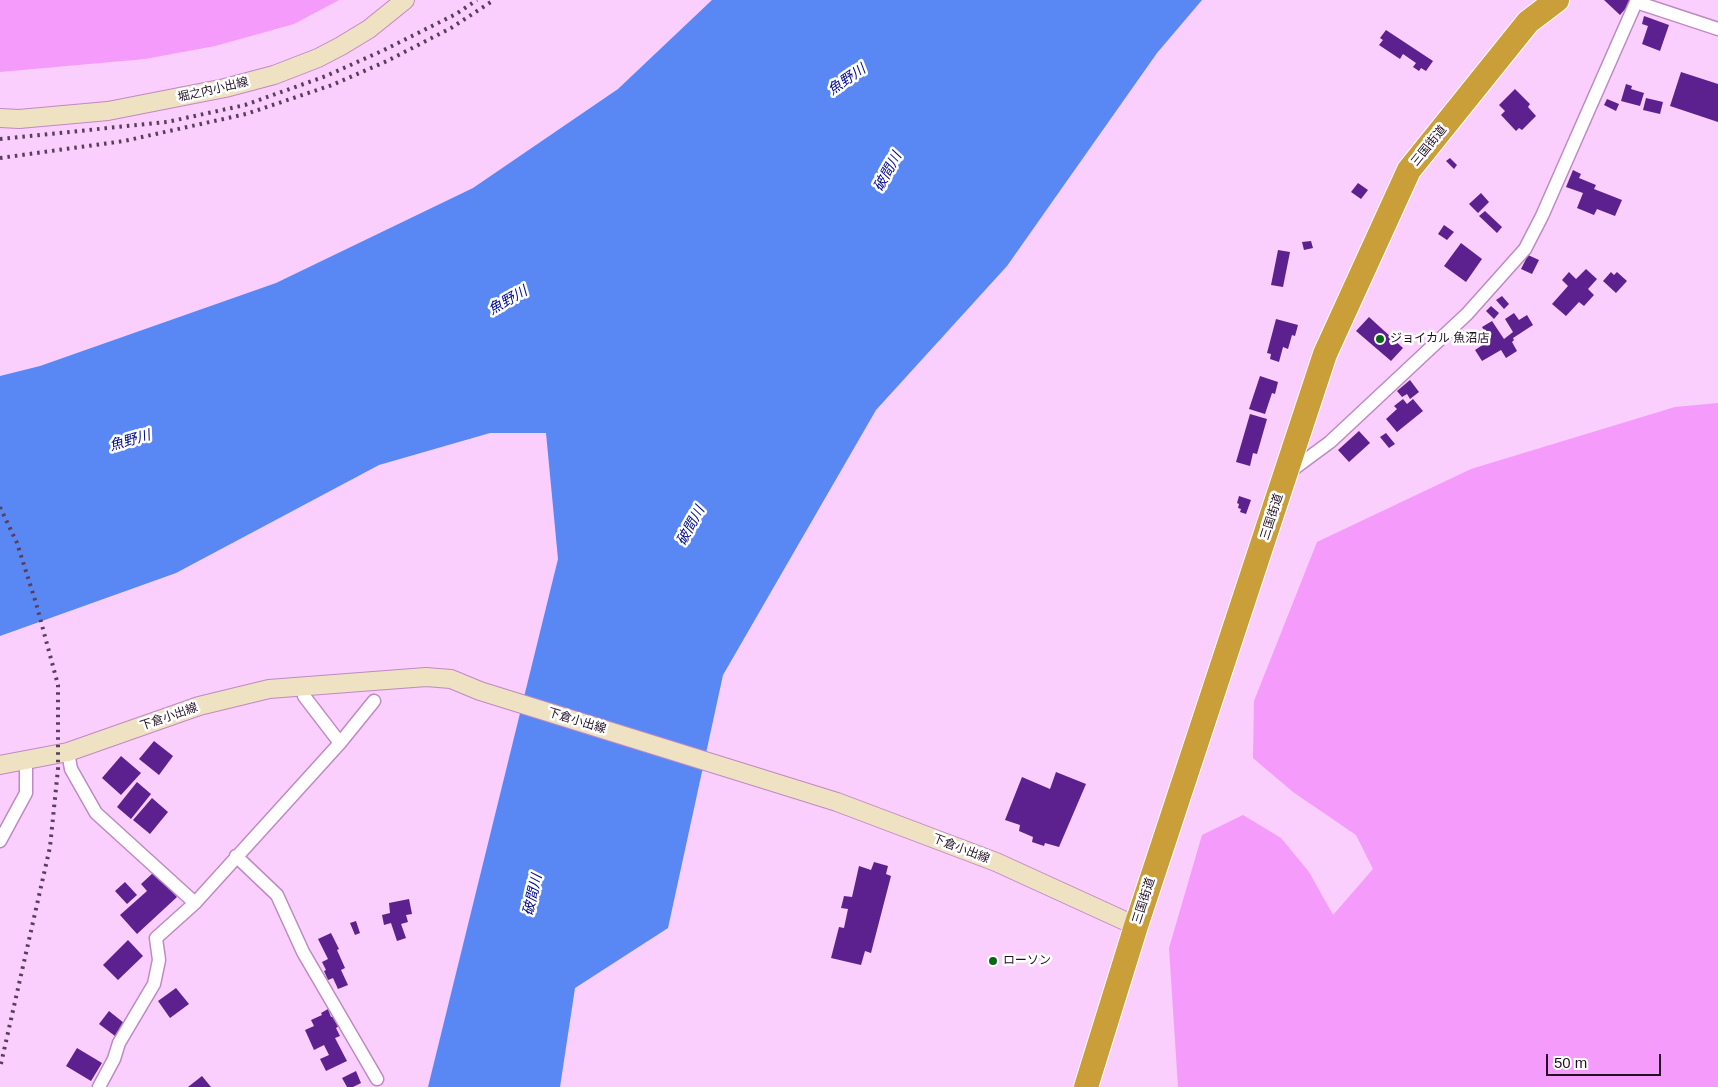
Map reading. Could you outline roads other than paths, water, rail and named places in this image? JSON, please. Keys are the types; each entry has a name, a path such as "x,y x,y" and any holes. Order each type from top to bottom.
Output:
{"highway":[{"name":"三国街道","path":"1086,1087 1136,926 1325,354 1410,170 1528,22 1557,0"}],"main road":[{"name":"堀之内小出線","path":"0,118 19,119 108,112 225,88 274,75 318,58 341,46 369,29 405,0"},
{"name":"下倉小出線","path":"0,765 68,752 199,706 269,689 426,677 451,679 480,691 825,798 996,862 1136,926"}],"street":[{"path":"1286,475 1330,442 1467,314 1525,249 1542,216 1636,1 1718,29"},
{"path":"304,686 304,696 340,742"},
{"path":"99,1087 114,1059 119,1043 154,984 160,960 156,938 195,902 340,742 374,701"},
{"path":"68,752 71,768 96,813 195,902"},
{"path":"0,841 26,793 26,761"},
{"path":"236,856 277,895 303,952 377,1079"}],"water":[{"path":"712,0 1202,0 1157,53 1007,266 876,410 723,675 668,928 575,988 560,1087 428,1087 558,559 546,433 490,433 379,465 176,573 0,636 0,376 40,366 276,283 473,188 618,89"}],"railway":[{"path":"0,139 167,122 245,105 326,76 384,50 456,14 477,0"},
{"path":"0,158 124,141 246,114 332,85 387,61 451,28 494,0"},
{"path":"0,507 17,543 36,603 58,685 58,769 50,847 0,1068"}],"place":[{"name":"ジョイカル 魚沼店","path":"1380,339"},
{"name":"ローソン","path":"993,961"}],"water label":[{"name":"魚野川","path":"847,80"},
{"name":"破間川","path":"888,172"},
{"name":"魚野川","path":"508,301"},
{"name":"魚野川","path":"130,441"},
{"name":"破間川","path":"691,526"},
{"name":"破間川","path":"533,895"}]}
